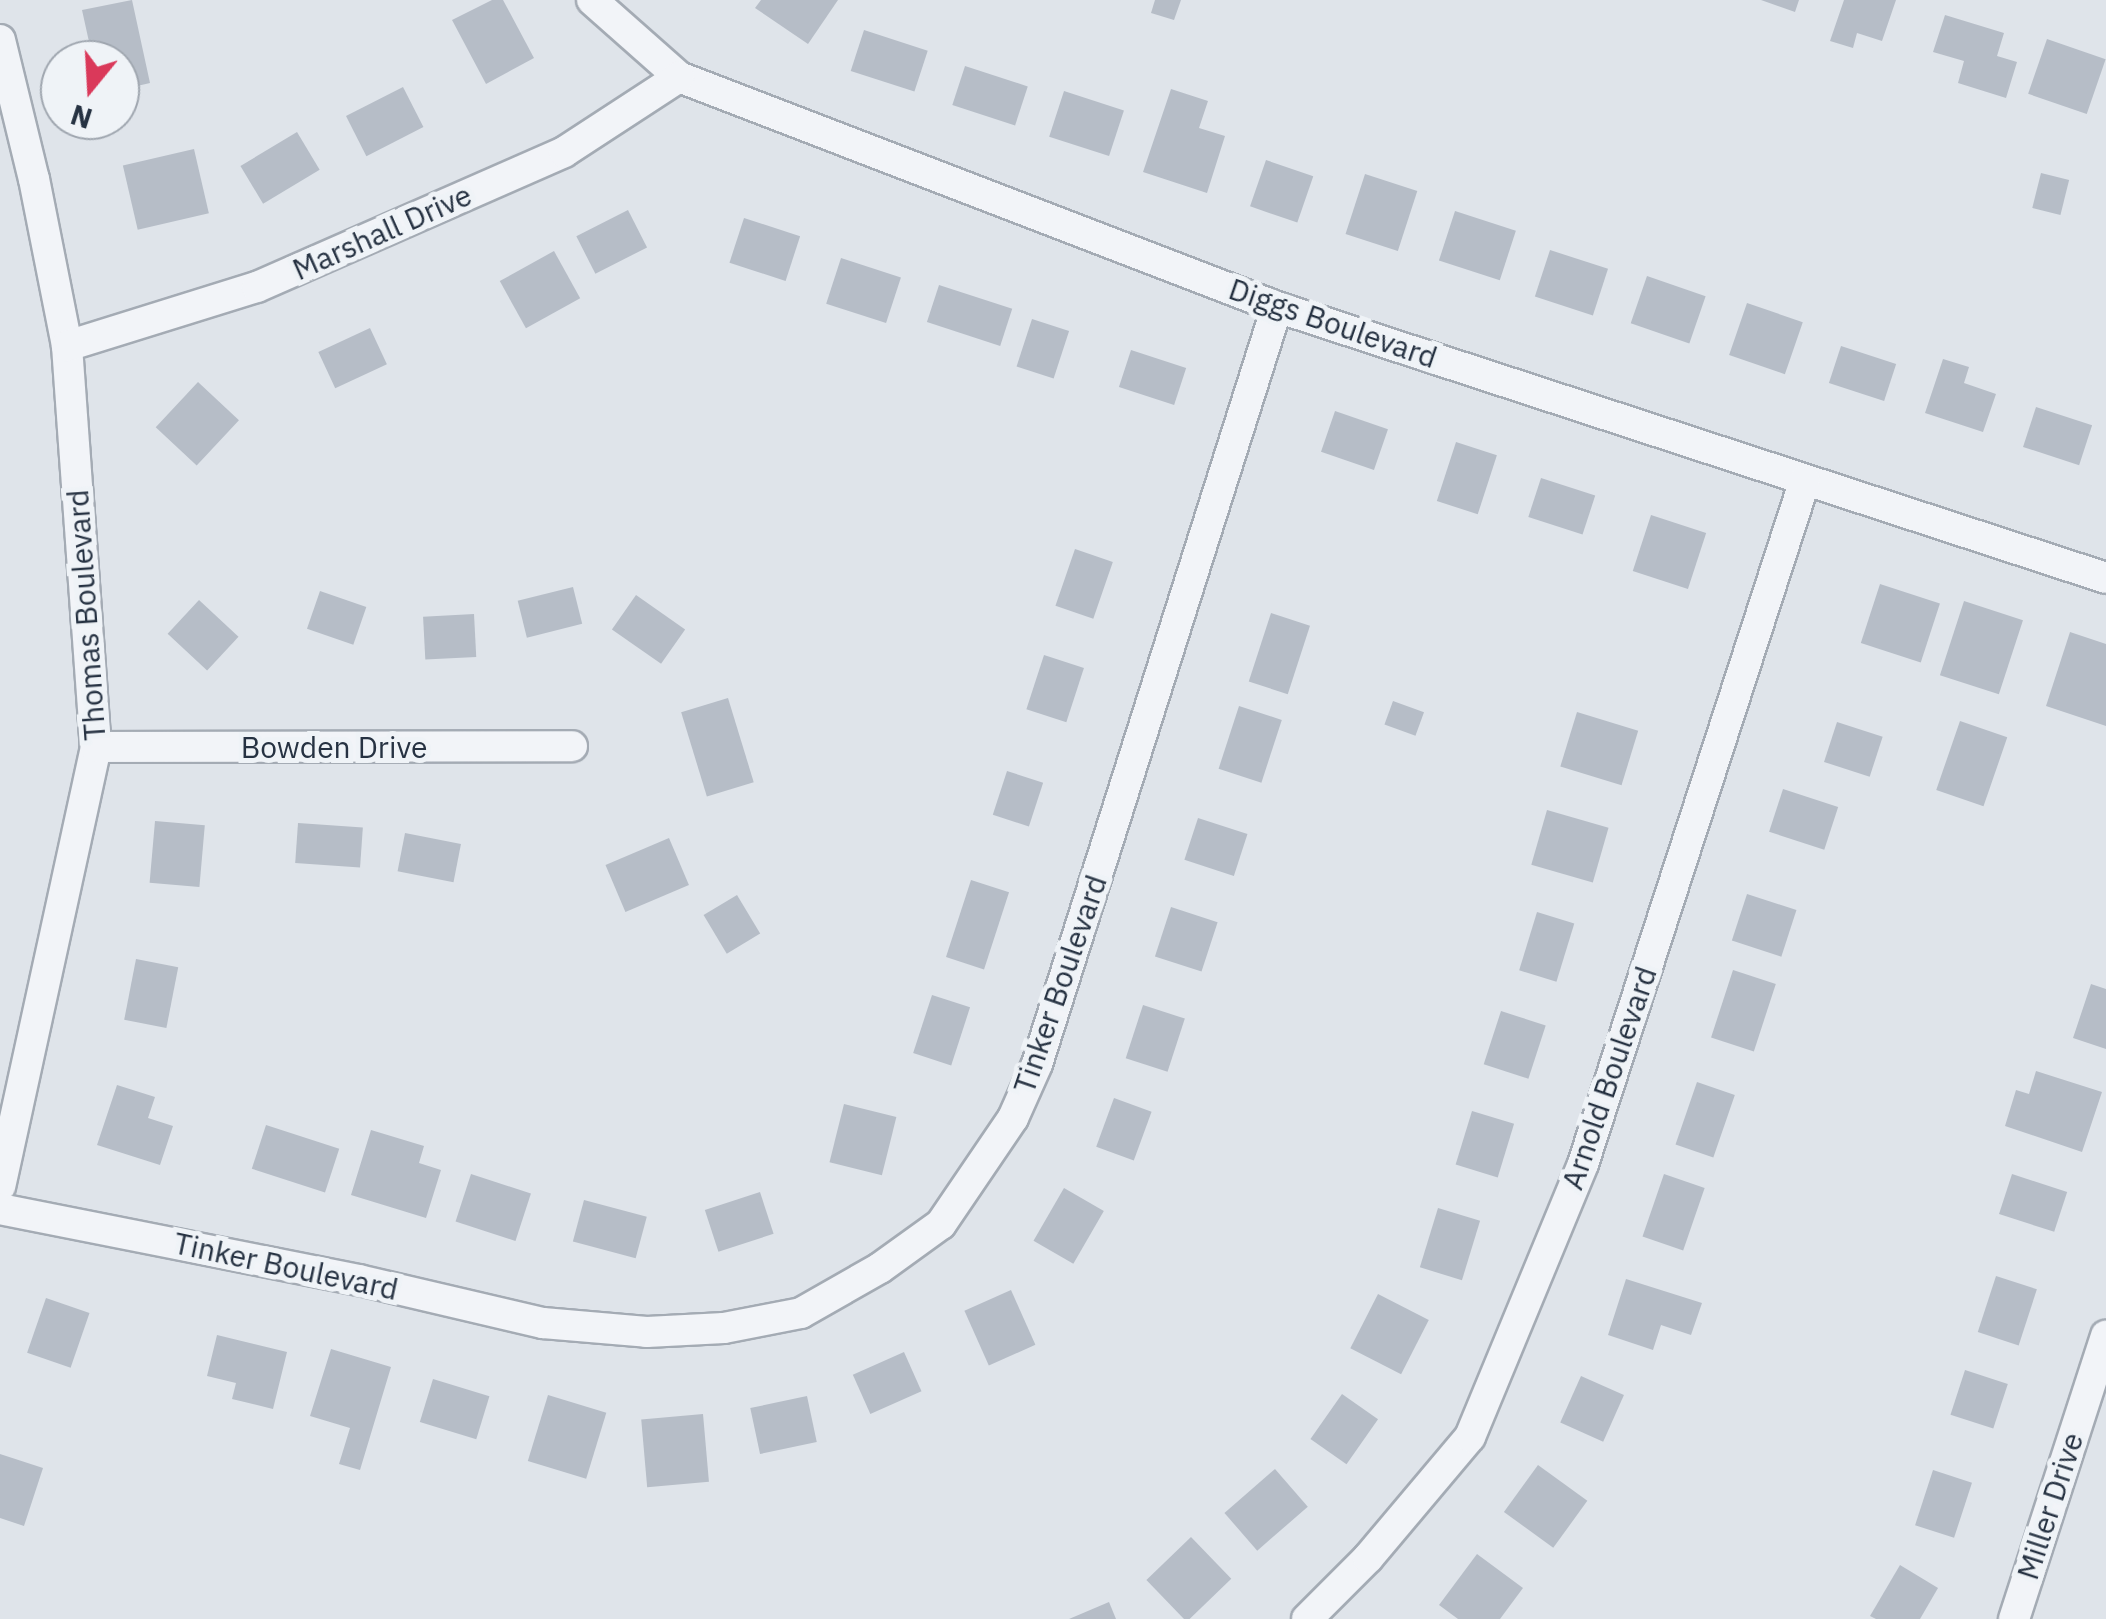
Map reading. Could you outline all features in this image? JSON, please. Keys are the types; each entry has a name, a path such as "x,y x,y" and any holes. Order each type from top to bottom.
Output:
{"street":[{"name":"Diggs Boulevard","path":"592,0 679,77 1278,306 2106,578"},
{"name":"Thomas Boulevard","path":"0,40 34,179 67,346 96,748 0,1186"},
{"name":"Marshall Drive","path":"67,346 257,287 564,152 679,77"},
{"name":"Tinker Boulevard","path":"0,1208 359,1280 543,1323 647,1332 724,1328 801,1312 895,1257 940,1224 1013,1118 1036,1064 1278,306"},
{"name":"Arnold Boulevard","path":"1307,1619 1368,1558 1470,1437 1583,1164 1805,480"},
{"name":"Bowden Drive","path":"96,748 572,746"},
{"name":"Miller Drive","path":"2014,1619 2106,1336"}],"building":[{"path":"132,0 150,83 140,85 140,40 89,40 82,10"},
{"path":"492,0 503,0 534,58 486,84 452,20"},
{"path":"761,0 838,0 808,44 755,8"},
{"path":"1155,0 1181,0 1174,20 1151,13"},
{"path":"1761,0 1799,0 1795,12"},
{"path":"1844,0 1896,0 1882,41 1857,33 1853,48 1830,41"},
{"path":"1945,15 2004,33 1997,56 2017,62 2006,98 1958,83 1964,61 1933,52"},
{"path":"864,30 928,51 914,92 851,71"},
{"path":"2047,39 2106,59 2087,114 2028,94"},
{"path":"965,66 1028,86 1015,125 952,105"},
{"path":"403,87 423,127 366,156 346,116"},
{"path":"1171,89 1208,101 1199,128 1225,136 1207,193 1143,172"},
{"path":"1064,91 1124,110 1109,156 1049,137"},
{"path":"297,132 320,170 263,204 240,166"},
{"path":"194,149 209,213 138,230 123,165"},
{"path":"1266,160 1313,176 1297,223 1250,206"},
{"path":"2041,173 2069,180 2060,215 2032,208"},
{"path":"1365,174 1417,191 1398,251 1346,234"},
{"path":"628,210 647,247 595,274 576,236"},
{"path":"1455,211 1516,231 1500,280 1439,260"},
{"path":"744,218 800,236 786,281 729,263"},
{"path":"1550,250 1608,269 1593,315 1535,297"},
{"path":"554,251 580,298 526,328 500,281"},
{"path":"841,258 901,277 886,323 826,304"},
{"path":"1647,276 1706,296 1689,343 1631,323"},
{"path":"939,285 1012,309 1000,346 927,322"},
{"path":"1747,303 1803,322 1785,374 1729,355"},
{"path":"1032,319 1069,331 1054,379 1017,367"},
{"path":"370,328 387,364 335,388 318,352"},
{"path":"1841,346 1896,364 1884,401 1829,383"},
{"path":"1131,350 1186,368 1174,405 1119,387"},
{"path":"1943,359 1969,367 1964,383 1996,394 1983,432 1925,413"},
{"path":"198,382 239,420 197,466 156,427"},
{"path":"2036,407 2092,425 2079,465 2023,447"},
{"path":"1335,411 1388,429 1374,470 1321,452"},
{"path":"1456,442 1497,455 1478,514 1437,501"},
{"path":"1541,478 1595,496 1583,535 1528,517"},
{"path":"1651,515 1706,533 1688,589 1633,571"},
{"path":"1075,549 1113,562 1093,619 1055,606"},
{"path":"1880,584 1940,603 1921,662 1861,643"},
{"path":"573,587 582,624 527,638 518,601"},
{"path":"320,591 366,607 353,645 307,629"},
{"path":"636,595 685,629 661,664 612,629"},
{"path":"199,600 238,637 207,670 168,634"},
{"path":"1964,601 2023,620 1999,694 1940,675"},
{"path":"1271,613 1310,626 1288,694 1249,681"},
{"path":"474,614 476,657 425,660 423,617"},
{"path":"2070,632 2106,644 2106,726 2046,706"},
{"path":"1044,655 1084,668 1066,722 1026,709"},
{"path":"728,698 754,782 707,796 681,712"},
{"path":"1393,701 1424,712 1415,736 1384,724"},
{"path":"1239,706 1282,720 1261,783 1219,769"},
{"path":"1577,712 1638,731 1622,785 1560,767"},
{"path":"1960,721 2007,737 1984,806 1936,790"},
{"path":"1837,722 1883,737 1870,777 1824,762"},
{"path":"1007,771 1043,783 1029,826 993,815"},
{"path":"1783,789 1838,807 1824,850 1769,832"},
{"path":"1547,810 1609,828 1593,882 1531,865"},
{"path":"1198,818 1247,834 1234,876 1184,860"},
{"path":"155,821 205,825 199,887 150,883"},
{"path":"298,823 363,828 360,867 295,863"},
{"path":"405,833 461,844 454,882 398,871"},
{"path":"669,838 689,885 625,912 605,865"},
{"path":"971,880 1009,892 984,969 946,957"},
{"path":"1747,894 1796,910 1781,957 1732,941"},
{"path":"737,895 760,934 727,954 704,915"},
{"path":"1171,907 1218,922 1202,972 1155,956"},
{"path":"1537,912 1574,923 1556,982 1519,970"},
{"path":"136,959 178,967 166,1028 124,1020"},
{"path":"1733,970 1776,984 1754,1051 1711,1038"},
{"path":"2091,984 2106,989 2106,1049 2073,1038"},
{"path":"932,995 970,1007 951,1065 913,1053"},
{"path":"1143,1005 1185,1019 1168,1072 1126,1058"},
{"path":"1501,1011 1546,1026 1528,1079 1484,1064"},
{"path":"2036,1071 2102,1092 2082,1152 2005,1126 2016,1090 2029,1094"},
{"path":"1697,1082 1735,1095 1713,1157 1676,1144"},
{"path":"117,1085 155,1097 148,1118 173,1126 160,1165 97,1145"},
{"path":"1114,1098 1152,1112 1134,1161 1096,1147"},
{"path":"844,1104 896,1117 882,1175 829,1162"},
{"path":"1472,1111 1514,1124 1498,1177 1456,1165"},
{"path":"266,1125 339,1149 325,1193 252,1169"},
{"path":"371,1130 424,1146 419,1163 441,1170 426,1218 351,1195"},
{"path":"471,1174 531,1193 515,1241 456,1222"},
{"path":"1664,1174 1705,1188 1683,1250 1643,1236"},
{"path":"2012,1174 2067,1192 2054,1232 1999,1214"},
{"path":"1064,1188 1104,1211 1073,1264 1034,1241"},
{"path":"760,1192 774,1234 718,1252 705,1210"},
{"path":"584,1200 647,1217 636,1258 573,1242"},
{"path":"1438,1208 1480,1221 1462,1280 1420,1267"},
{"path":"1996,1276 2037,1289 2019,1345 1978,1332"},
{"path":"1626,1279 1702,1303 1691,1335 1661,1325 1653,1350 1608,1335"},
{"path":"1011,1290 1035,1345 989,1366 964,1311"},
{"path":"1378,1294 1429,1320 1401,1374 1350,1348"},
{"path":"46,1298 89,1313 71,1368 27,1353"},
{"path":"217,1335 287,1352 273,1409 232,1399 236,1383 207,1376"},
{"path":"331,1349 391,1367 360,1470 339,1464 350,1428 310,1416"},
{"path":"904,1352 921,1391 870,1414 853,1375"},
{"path":"1965,1370 2008,1384 1993,1429 1950,1415"},
{"path":"1581,1376 1624,1395 1603,1442 1560,1423"},
{"path":"433,1379 489,1396 476,1439 420,1422"},
{"path":"1342,1394 1378,1419 1346,1464 1310,1439"},
{"path":"548,1395 606,1413 586,1479 528,1461"},
{"path":"807,1396 817,1442 760,1454 750,1408"},
{"path":"703,1414 709,1482 647,1487 641,1419"},
{"path":"0,1454 43,1468 24,1526 0,1518"},
{"path":"1538,1465 1587,1501 1553,1548 1504,1512"},
{"path":"1275,1469 1308,1507 1257,1551 1224,1513"},
{"path":"1933,1470 1972,1483 1954,1538 1915,1525"},
{"path":"1191,1537 1231,1579 1190,1619 1184,1619 1146,1580"},
{"path":"1477,1554 1523,1588 1500,1619 1458,1619 1439,1605"},
{"path":"1900,1565 1938,1588 1920,1619 1870,1616"},
{"path":"1109,1602 1116,1619 1069,1619"}]}
